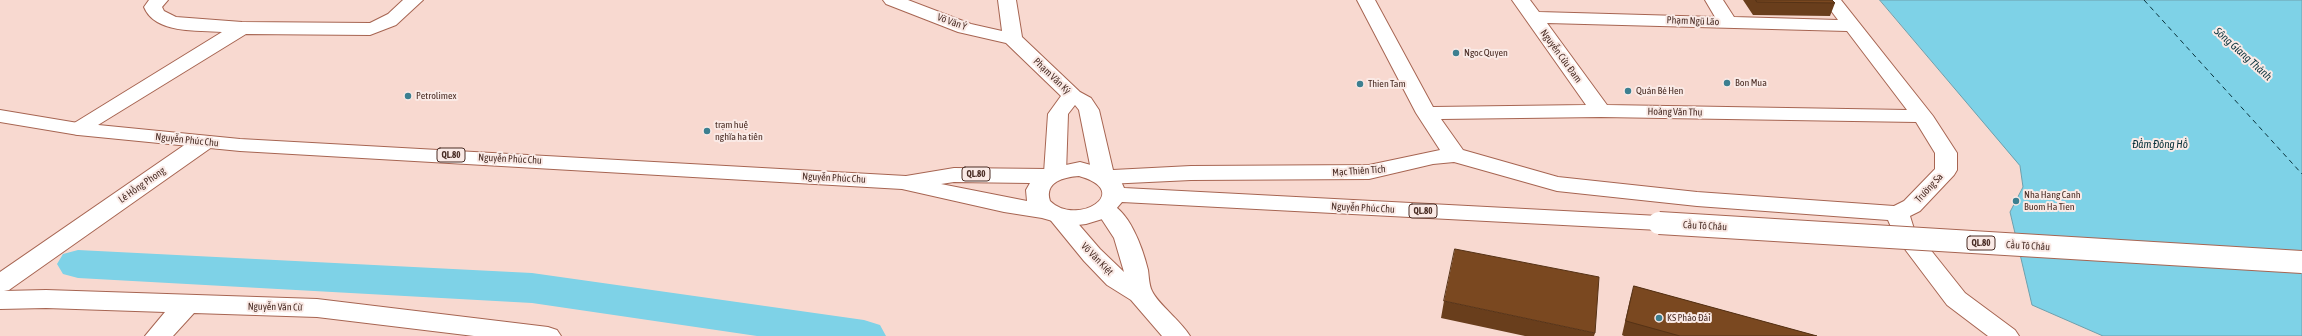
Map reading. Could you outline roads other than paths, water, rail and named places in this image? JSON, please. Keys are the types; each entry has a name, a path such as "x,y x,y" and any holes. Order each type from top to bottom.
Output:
{"main road":[{"path":"159,0 153,7 156,14 172,22 242,28 370,29 381,27 394,20 414,0"},
{"name":"Võ Văn Ý","path":"892,0 965,28 1013,39"},
{"path":"1007,0 1013,39"},
{"path":"1366,0 1426,113 1455,155"},
{"name":"Nguyễn Cửu Đam","path":"1521,0 1601,111"},
{"path":"1560,0 1572,18"},
{"path":"1714,0 1728,22"},
{"name":"Trường Sa","path":"1832,0 1923,116 1946,153 1946,170 1912,206 1897,213"},
{"name":"Phạm Ngũ Lão","path":"1533,17 1853,26"},
{"path":"78,128 242,28"},
{"name":"Phạm Văn Ký","path":"1013,39 1072,96 1084,102 1090,110 1108,189"},
{"path":"1052,175 1058,114 1063,105 1072,96"},
{"name":"Hoàng Văn Thụ","path":"1426,113 1601,111 1923,116"},
{"name":"Nguyễn Phúc Chu","path":"0,116 78,128 204,142 902,182 998,204 1053,214"},
{"name":"Lê Hồng Phong","path":"6,279 204,142"},
{"name":"Mạc Thiên Tích","path":"1108,189 1191,173 1369,172 1395,168 1435,155 1455,155 1558,184 1572,186 1689,198 1897,213"},
{"path":"1108,189 1087,217 1053,214 1040,205 1036,197 1037,189 1052,175 1080,169 1108,189 1116,219 1128,242 1134,259 1140,294"},
{"name":"Nguyễn Phúc Chu","path":"902,182 954,175 1052,175"},
{"name":"Nguyễn Phúc Chu","path":"1108,189 1659,224"},
{"path":"1897,213 1903,231 1956,299 2006,336"},
{"name":"Võ Văn Kiệt","path":"1053,214 1116,279 1140,294 1177,336"},
{"name":"Cầu Tô Châu","path":"1659,224 2302,262"},
{"name":"Nguyễn Văn Cừ","path":"0,300 46,299 186,305 317,308 491,332 548,336"},
{"path":"158,336 186,305"}],"water":[{"name":"Đầm Đông Hồ","path":"1880,0 2302,0 2302,336 2103,336 2032,305 2010,212 2023,187 2020,166"}],"waterway":[{"path":"78,264 532,288 864,336"}],"place":[{"name":"Ngoc Quyen","path":"1456,53"},
{"name":"Bon Mua","path":"1727,83"},
{"name":"Thien Tam","path":"1360,84"},
{"name":"Quán Bé Hen","path":"1628,91"},
{"name":"Petrolimex","path":"408,96"},
{"name":"trạm huệ nghĩa ha tiên","path":"707,131"},
{"name":"Nha Hang Canh Buom Ha Tien","path":"2016,201"},
{"name":"KS Pháo Đài","path":"1659,318"}],"water label":[{"name":"Sông Giang Thành","path":"2243,54"}]}
